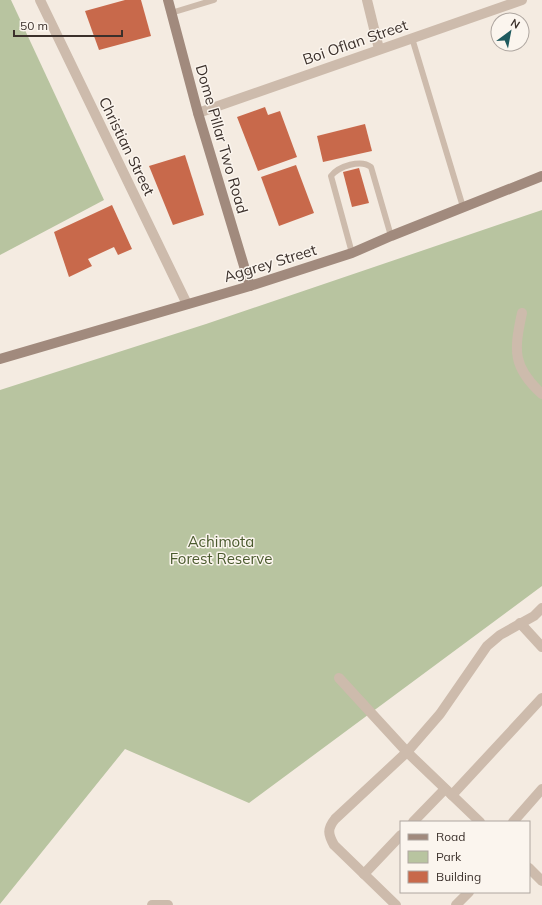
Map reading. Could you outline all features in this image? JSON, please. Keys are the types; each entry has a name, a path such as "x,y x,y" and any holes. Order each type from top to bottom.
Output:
{"main road":[{"name":"Dome Pillar Two Road","path":"168,0 198,113 250,286"},
{"name":"Aggrey Street","path":"0,359 250,286 352,253 542,176"}],"street":[{"name":"Christian Street","path":"40,0 187,304"},
{"path":"367,0 379,49"},
{"name":"Boi Oflan Street","path":"198,113 522,0"},
{"path":"522,313 516,341 518,359 527,380 542,394"},
{"path":"396,905 334,845 329,836 329,827 335,819 407,752 440,714 487,646 520,623 534,616 542,608"},
{"path":"520,623 542,648"},
{"path":"339,678 407,752 479,821"},
{"path":"415,821 449,792 542,698"},
{"path":"514,821 542,789"},
{"path":"364,874 400,836"},
{"path":"530,869 542,880"},
{"path":"456,905 468,893"},
{"path":"152,905 168,905"}],"lane":[{"path":"171,13 214,0"},
{"path":"412,38 463,207"},
{"path":"352,253 331,176 336,170 359,163 367,163 371,167 391,236"}],"green space":[{"path":"0,0 11,0 104,200 0,255"},
{"name":"Achimota Forest Reserve","path":"542,210 542,586 249,803 125,749 0,904 0,390 206,324"}],"building":[{"path":"125,0 141,0 151,36 99,50 85,11"},
{"path":"265,107 268,115 280,111 297,157 258,171 237,117"},
{"path":"365,124 372,151 323,162 317,136"},
{"path":"185,155 204,215 173,225 149,166"},
{"path":"296,165 314,213 279,226 261,177"},
{"path":"359,168 369,203 352,207 343,172"},
{"path":"112,205 132,249 118,255 114,247 88,259 92,266 69,277 54,232"}]}
